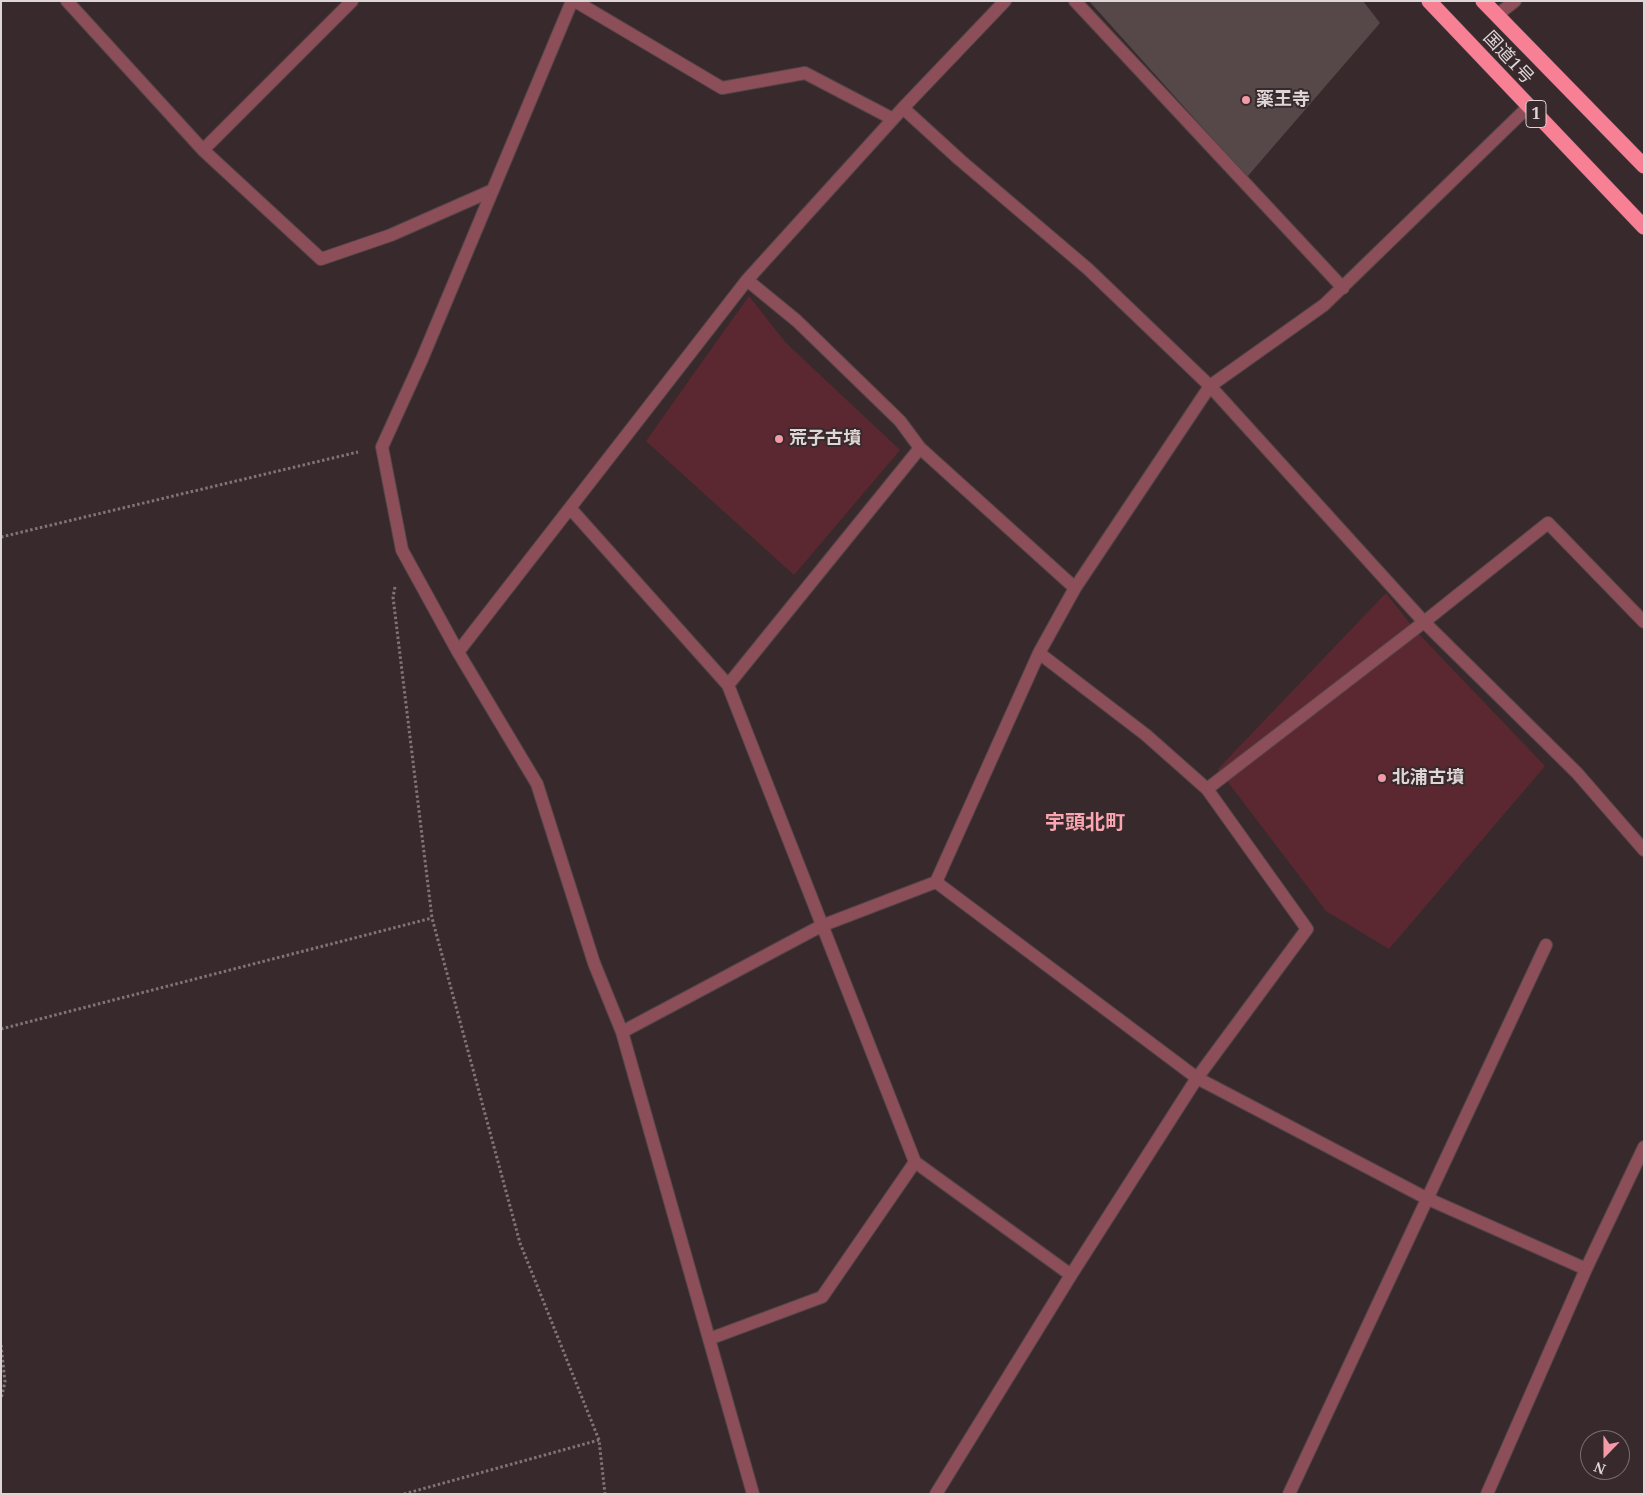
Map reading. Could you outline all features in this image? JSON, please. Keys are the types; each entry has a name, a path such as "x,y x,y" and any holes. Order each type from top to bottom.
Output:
{"highway":[{"name":"国道1号","path":"1429,1 1644,227"},
{"name":"国道1号","path":"1483,1 1644,166"}],"street":[{"path":"67,1 204,150 321,260 391,235 493,190"},
{"path":"204,150 352,1"},
{"path":"753,1494 622,1032 594,964 537,784 458,652 402,550 382,447 574,1 722,88 805,73 893,119"},
{"path":"458,652 747,280 903,108 1005,1"},
{"path":"1075,1 1343,288"},
{"path":"1496,15 1516,1"},
{"path":"622,1032 821,926 936,882 1039,653 1076,588 1210,386 1324,305 1528,107"},
{"path":"903,108 960,160 1088,269 1210,386 1424,622 1577,773 1644,850"},
{"path":"747,280 797,321 880,401 900,421 920,448 1076,588"},
{"path":"728,685 920,448"},
{"path":"570,508 728,685 915,1162 1071,1275"},
{"path":"1207,788 1424,622 1548,523 1644,622"},
{"path":"936,1494 1071,1275 1197,1078 1307,930 1207,788 1146,735 1039,653"},
{"path":"936,882 1197,1078 1426,1198 1586,1269"},
{"path":"1289,1494 1546,945"},
{"path":"1487,1494 1586,1269 1644,1147"},
{"path":"709,1338 822,1297 915,1162"}],"path":[{"path":"1,537 382,447"},
{"path":"402,550 393,597 432,918 520,1243 599,1440 605,1494"},
{"path":"1,1028 432,918"},
{"path":"1,1345 5,1382 1,1399"},
{"path":"404,1494 599,1440"}],"shaded area":[{"path":"749,296 785,342 900,450 794,575 646,441"},
{"path":"1386,593 1415,630 1545,766 1389,949 1326,911 1218,769"}],"building":[{"name":"薬王寺","path":"1089,1 1363,1 1380,23 1247,177"}],"place":[{"name":"薬王寺","path":"1246,100"},
{"name":"荒子古墳","path":"779,439"},
{"name":"北浦古墳","path":"1382,778"}],"district":[{"name":"宇頭北町","path":"1085,823"}]}
